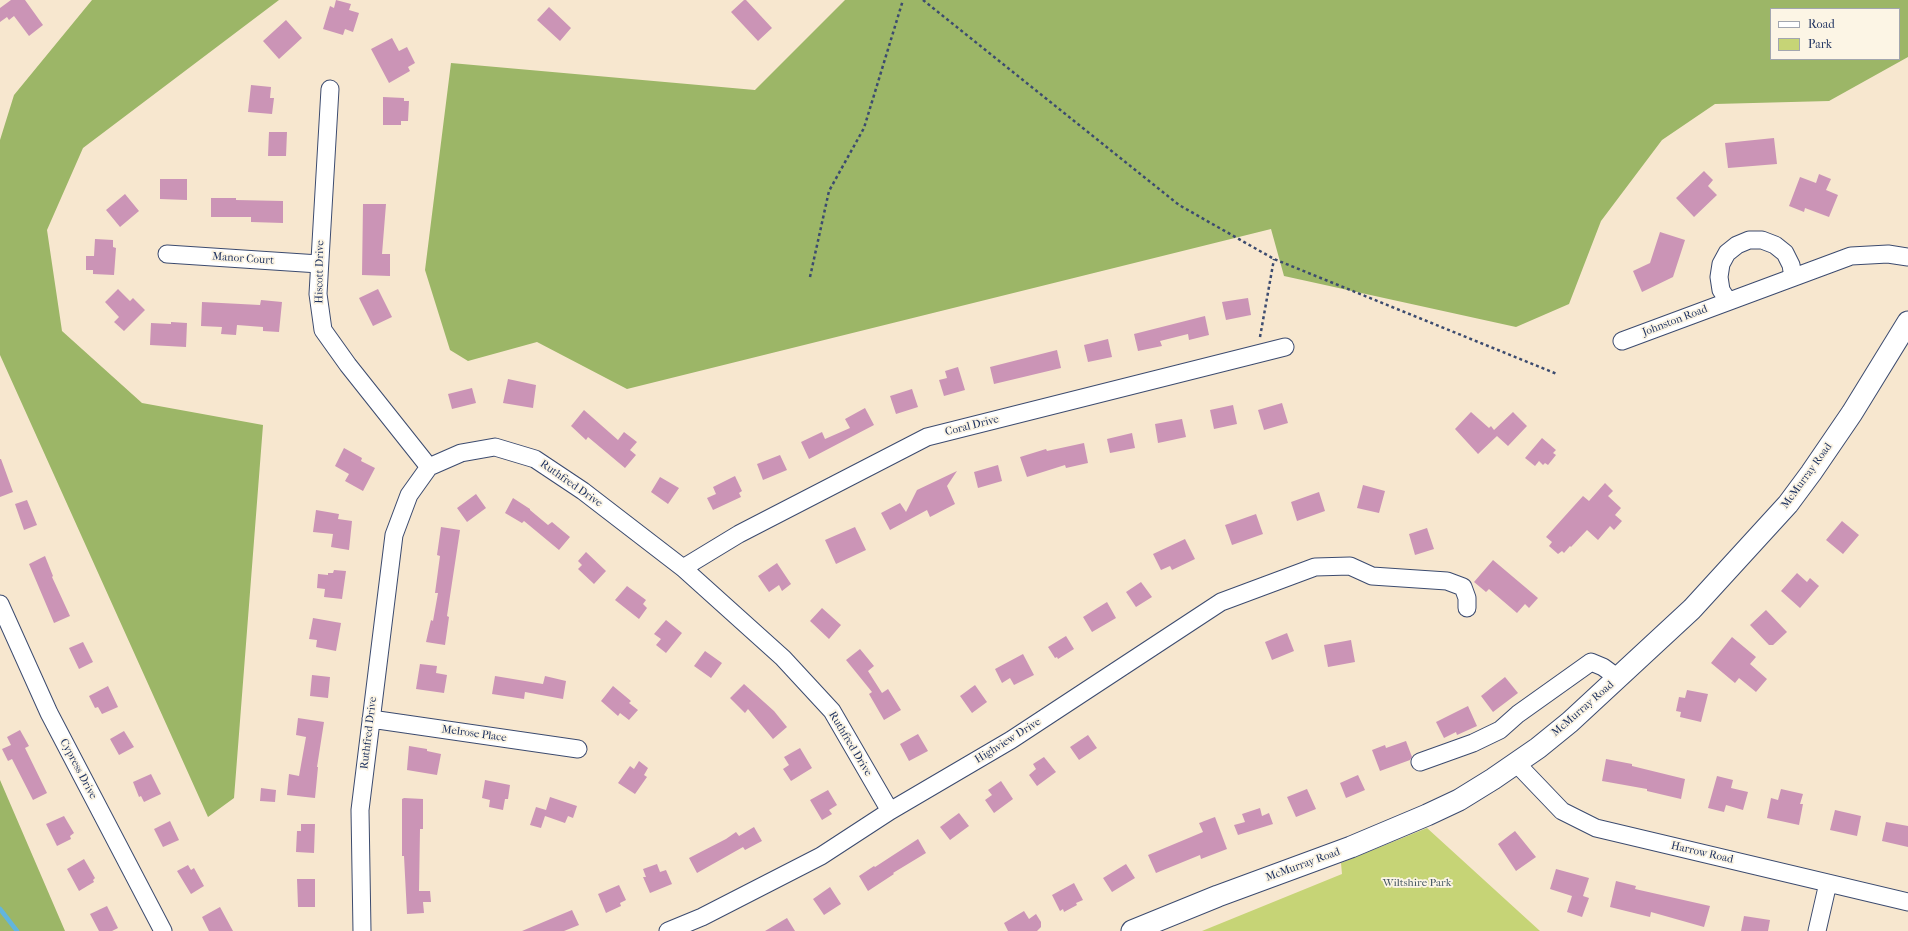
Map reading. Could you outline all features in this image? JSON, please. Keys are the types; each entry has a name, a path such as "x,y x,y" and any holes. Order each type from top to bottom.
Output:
{"main road":[{"name":"McMurray Road","path":"1132,931 1218,896 1351,847 1427,816 1459,800 1517,764 1570,722 1692,609 1788,504 1852,413 1908,322"}],"street":[{"name":"Hiscott Drive","path":"330,89 318,294 323,330 348,366 429,467"},
{"path":"1728,301 1721,290 1718,277 1721,264 1727,253 1737,245 1749,240 1762,240 1775,245 1785,253 1791,265 1793,277"},
{"name":"Manor Court","path":"167,254 319,264"},
{"name":"Johnston Road","path":"1622,341 1850,256 1888,254 1908,257"},
{"name":"Coral Drive","path":"684,568 739,534 927,437 1285,347"},
{"name":"Ruthfred Drive","path":"362,931 360,810 394,536 409,496 429,467 461,453 495,447 535,459 583,491 684,568 783,658 832,711 890,811"},
{"name":"Highview Drive","path":"668,931 702,917 821,856 890,811 1011,740 1221,602 1315,567 1350,566 1372,576 1447,581 1463,587 1467,598 1467,608"},
{"name":"Cypress Drive","path":"0,604 49,713 163,931"},
{"path":"1420,762 1473,743 1500,730 1518,714 1591,662 1603,666 1618,678"},
{"name":"Melrose Place","path":"371,719 578,749"},
{"name":"Harrow Road","path":"1517,764 1562,811 1596,828 1908,902"},
{"path":"1816,931 1828,883"}],"path":[{"path":"810,276 829,191 864,128 903,0"},
{"path":"923,0 1179,206 1274,259 1557,374"},
{"path":"1257,355 1274,259"}],"green space":[{"path":"92,0 279,0 83,148 47,230 62,331 142,403 263,425 234,798 208,817 0,355 0,140 14,95"},
{"path":"845,0 1908,0 1908,57 1829,101 1715,104 1662,140 1601,221 1569,304 1516,327 1284,276 1271,229 627,389 537,342 468,361 450,350 425,270 451,63 755,90"},
{"path":"0,780 65,931 0,931"},
{"name":"Wiltshire Park","path":"1427,828 1540,931 1202,931 1342,874 1341,863"}],"building":[{"path":"11,0 25,0 43,25 29,36 14,16 9,20 7,17 0,22 0,8"},
{"path":"336,0 351,4 349,10 359,13 353,32 345,29 343,35 323,29 330,6 334,8"},
{"path":"744,0 746,0 772,28 758,41 731,12"},
{"path":"549,7 571,28 560,41 537,20"},
{"path":"286,20 302,38 279,59 263,41"},
{"path":"392,38 399,51 407,47 415,63 408,67 410,71 389,83 371,49"},
{"path":"251,85 271,87 270,98 274,98 272,114 248,112"},
{"path":"383,97 404,98 404,101 409,101 408,121 401,121 401,125 383,125"},
{"path":"269,132 287,132 286,156 268,156"},
{"path":"1774,138 1777,164 1728,168 1725,143"},
{"path":"1704,171 1713,180 1708,186 1717,195 1694,217 1676,198"},
{"path":"1819,174 1831,179 1826,190 1838,195 1829,217 1805,208 1804,212 1789,206 1800,177 1816,183"},
{"path":"160,179 187,179 187,200 160,199"},
{"path":"125,194 139,211 120,227 106,210"},
{"path":"211,198 283,201 283,223 251,222 251,217 211,217"},
{"path":"363,204 386,204 382,254 390,254 390,276 362,275"},
{"path":"1660,232 1685,240 1673,277 1642,292 1633,271 1650,263"},
{"path":"95,239 113,240 113,247 116,248 114,275 93,274 93,270 86,270 86,256 94,256"},
{"path":"118,289 130,301 133,298 145,310 124,331 114,322 119,317 105,302"},
{"path":"378,289 392,317 373,326 359,298"},
{"path":"1248,298 1251,315 1226,320 1222,302"},
{"path":"261,300 282,302 279,332 263,331 263,327 237,325 236,335 221,334 222,327 201,326 202,302 260,305"},
{"path":"1205,316 1209,335 1189,340 1188,334 1160,341 1162,346 1138,351 1134,334"},
{"path":"171,322 187,323 186,347 150,345 151,323 171,324"},
{"path":"1108,339 1112,357 1088,362 1084,345"},
{"path":"1057,350 1061,368 994,384 990,367"},
{"path":"958,367 965,390 944,396 939,380 947,378 945,371"},
{"path":"508,379 536,385 533,408 503,403"},
{"path":"472,388 476,403 452,409 448,394"},
{"path":"912,389 918,407 896,414 890,396"},
{"path":"1282,403 1288,423 1264,430 1258,410"},
{"path":"1233,405 1237,424 1214,429 1210,410"},
{"path":"865,408 874,425 809,459 801,442 822,432 825,439 850,428 845,419"},
{"path":"584,410 618,440 624,432 637,442 630,450 636,455 625,468 588,437 586,440 571,426"},
{"path":"1471,412 1489,428 1491,426 1494,430 1513,412 1527,426 1508,446 1497,436 1478,454 1455,429"},
{"path":"1182,419 1186,437 1158,443 1155,424"},
{"path":"1132,433 1135,448 1110,453 1107,439"},
{"path":"1542,438 1556,450 1553,453 1556,455 1548,465 1545,463 1543,465 1539,461 1535,466 1525,458"},
{"path":"1084,443 1088,463 1066,468 1065,465 1027,477 1020,457 1046,449 1047,451"},
{"path":"344,448 362,458 361,461 375,468 363,491 345,481 349,474 335,466"},
{"path":"780,455 787,470 763,480 757,464"},
{"path":"0,459 13,492 0,497"},
{"path":"998,465 1002,481 978,488 974,472"},
{"path":"957,471 947,486 955,504 930,517 927,510 890,530 881,513 900,503 906,512 917,490"},
{"path":"735,476 742,491 739,493 741,497 713,510 707,498 716,494 713,487"},
{"path":"660,477 679,488 668,504 651,492"},
{"path":"1605,483 1613,491 1608,496 1621,508 1615,515 1622,521 1614,530 1610,526 1598,540 1587,530 1564,553 1562,551 1558,554 1549,546 1552,542 1546,537 1583,496 1589,501"},
{"path":"1363,485 1385,491 1379,513 1357,508"},
{"path":"1319,492 1325,511 1297,521 1291,502"},
{"path":"476,494 486,508 467,522 457,508"},
{"path":"513,498 530,509 548,525 552,522 570,537 559,550 524,521 522,523 505,513"},
{"path":"27,500 37,525 24,530 15,504"},
{"path":"316,510 339,514 338,519 352,521 349,550 331,547 333,534 313,532"},
{"path":"1256,514 1263,534 1232,545 1225,525"},
{"path":"1842,521 1859,535 1843,554 1826,540"},
{"path":"441,527 460,530 447,616 449,617 445,645 426,642 431,620 433,621 438,593 435,593 440,556 437,555"},
{"path":"855,527 866,550 836,564 825,540"},
{"path":"1427,528 1434,549 1415,555 1409,534"},
{"path":"1185,539 1195,559 1172,570 1170,566 1161,570 1153,554"},
{"path":"586,552 606,571 594,584 578,569 582,565 578,561"},
{"path":"45,556 53,576 52,577 70,616 54,623 29,564"},
{"path":"1493,560 1538,598 1529,608 1525,604 1517,613 1489,589 1486,592 1474,582"},
{"path":"777,563 791,584 782,591 779,585 769,592 758,576"},
{"path":"334,570 346,571 342,599 324,597 325,589 317,588 318,574 328,575 328,573 333,573"},
{"path":"1797,573 1807,582 1810,578 1819,586 1800,608 1781,591"},
{"path":"1141,582 1152,597 1136,607 1126,592"},
{"path":"627,586 646,600 643,604 647,608 639,619 615,600"},
{"path":"1107,602 1116,618 1092,632 1083,617"},
{"path":"822,608 841,625 829,639 810,621"},
{"path":"1766,610 1787,632 1773,645 1769,645 1750,625"},
{"path":"313,618 341,623 336,651 316,647 317,640 309,639"},
{"path":"666,620 682,633 666,653 656,645 661,639 654,634"},
{"path":"1287,633 1294,651 1272,660 1265,642"},
{"path":"1066,636 1074,649 1058,659 1057,657 1055,658 1048,647"},
{"path":"1732,637 1756,657 1750,664 1767,679 1756,692 1739,678 1735,683 1711,663"},
{"path":"1351,640 1355,662 1328,667 1324,645"},
{"path":"83,642 93,662 79,669 69,648"},
{"path":"860,649 874,666 868,671 882,693 888,689 901,710 884,720 869,694 872,692 846,660"},
{"path":"705,651 722,663 711,678 694,666"},
{"path":"1023,654 1034,675 1014,685 1010,678 1002,683 995,669"},
{"path":"420,664 437,666 436,673 447,675 444,693 416,689"},
{"path":"312,675 330,677 328,698 310,696"},
{"path":"495,676 543,684 545,676 566,681 563,699 525,692 524,699 492,694"},
{"path":"1505,677 1518,693 1493,712 1481,696"},
{"path":"744,684 774,711 787,727 773,739 748,709 745,713 730,698"},
{"path":"975,685 987,702 972,713 960,696"},
{"path":"108,686 118,707 102,714 98,707 95,708 89,696"},
{"path":"613,686 631,701 629,703 638,710 629,720 620,713 618,716 601,701"},
{"path":"1687,690 1708,694 1701,722 1680,717 1681,712 1676,711 1679,697 1685,698"},
{"path":"1468,706 1477,726 1457,735 1456,732 1444,738 1436,722"},
{"path":"298,718 324,722 317,767 315,798 287,795 289,774 299,776 306,737 296,735"},
{"path":"20,730 29,746 25,748 47,793 33,800 12,759 8,761 2,749 11,745 7,737"},
{"path":"124,731 134,747 119,755 110,739"},
{"path":"918,734 928,751 909,761 900,744"},
{"path":"1088,735 1097,748 1079,760 1070,747"},
{"path":"1406,741 1412,757 1410,760 1380,771 1372,750 1385,745 1386,748"},
{"path":"409,746 427,749 427,751 441,754 437,775 407,770"},
{"path":"800,748 812,768 791,781 783,769 789,765 784,757"},
{"path":"1044,757 1056,772 1037,786 1029,775 1036,769 1033,764"},
{"path":"1606,759 1632,764 1632,766 1685,779 1681,799 1647,791 1647,789 1602,781"},
{"path":"639,761 648,768 644,775 647,777 635,794 618,783 630,766 634,769"},
{"path":"151,774 161,794 144,802 141,796 139,797 133,782"},
{"path":"1358,775 1365,790 1346,798 1340,783"},
{"path":"1717,776 1733,780 1731,788 1748,792 1743,810 1726,805 1724,812 1708,808"},
{"path":"485,780 510,785 508,799 505,799 503,810 489,807 490,800 482,798"},
{"path":"1001,781 1013,799 994,813 985,800 992,795 988,790"},
{"path":"261,788 276,790 275,802 260,801"},
{"path":"1307,789 1316,809 1296,817 1287,797"},
{"path":"1781,789 1803,794 1800,804 1803,804 1799,825 1767,818 1771,798 1778,800"},
{"path":"828,790 837,805 829,810 832,814 822,820 810,800"},
{"path":"550,797 577,806 573,818 568,816 565,823 545,816 541,828 530,825 536,807 546,810"},
{"path":"402,799 423,799 423,829 420,829 419,891 430,891 431,902 423,902 424,913 407,914 404,856 402,856"},
{"path":"1260,808 1262,816 1269,813 1273,824 1238,835 1234,825 1245,822 1242,814"},
{"path":"1835,810 1861,816 1857,836 1830,830"},
{"path":"959,813 969,826 950,840 940,827"},
{"path":"64,816 74,833 70,836 71,839 57,846 46,824"},
{"path":"1215,817 1227,849 1201,859 1200,855 1156,873 1148,855 1203,832 1199,823"},
{"path":"170,821 179,840 163,847 154,829"},
{"path":"1886,822 1908,826 1908,847 1882,841"},
{"path":"301,824 315,824 314,853 296,852 297,831 301,831"},
{"path":"754,827 762,841 745,850 743,847 697,873 689,858 726,839 736,832 739,836"},
{"path":"1515,831 1536,857 1516,871 1498,844"},
{"path":"918,839 926,853 893,873 894,874 868,891 859,876"},
{"path":"84,859 95,878 93,880 94,882 79,891 67,869"},
{"path":"657,864 660,872 666,870 672,884 650,893 643,877 646,877 643,869"},
{"path":"1126,864 1135,878 1112,892 1103,878"},
{"path":"188,865 191,870 194,868 204,886 191,894 177,871"},
{"path":"1556,869 1589,878 1583,896 1589,898 1582,917 1567,912 1572,896 1550,889"},
{"path":"297,879 315,879 315,907 298,907"},
{"path":"1616,881 1636,886 1635,889 1710,906 1704,927 1651,912 1650,917 1610,907"},
{"path":"1074,883 1083,900 1076,903 1077,905 1064,912 1063,909 1060,911 1052,895"},
{"path":"619,885 626,900 620,903 621,906 606,913 598,894"},
{"path":"830,887 841,904 824,915 813,899"},
{"path":"107,906 118,928 112,931 99,931 90,914"},
{"path":"220,907 233,931 209,931 202,917"},
{"path":"572,910 579,925 564,931 522,931"},
{"path":"1024,911 1029,919 1036,914 1041,922 1041,927 1037,931 1008,931 1004,923"},
{"path":"1744,916 1770,920 1768,931 1741,931"},
{"path":"787,918 795,931 765,931"}],"waterway":[{"path":"0,909 17,931"}]}
